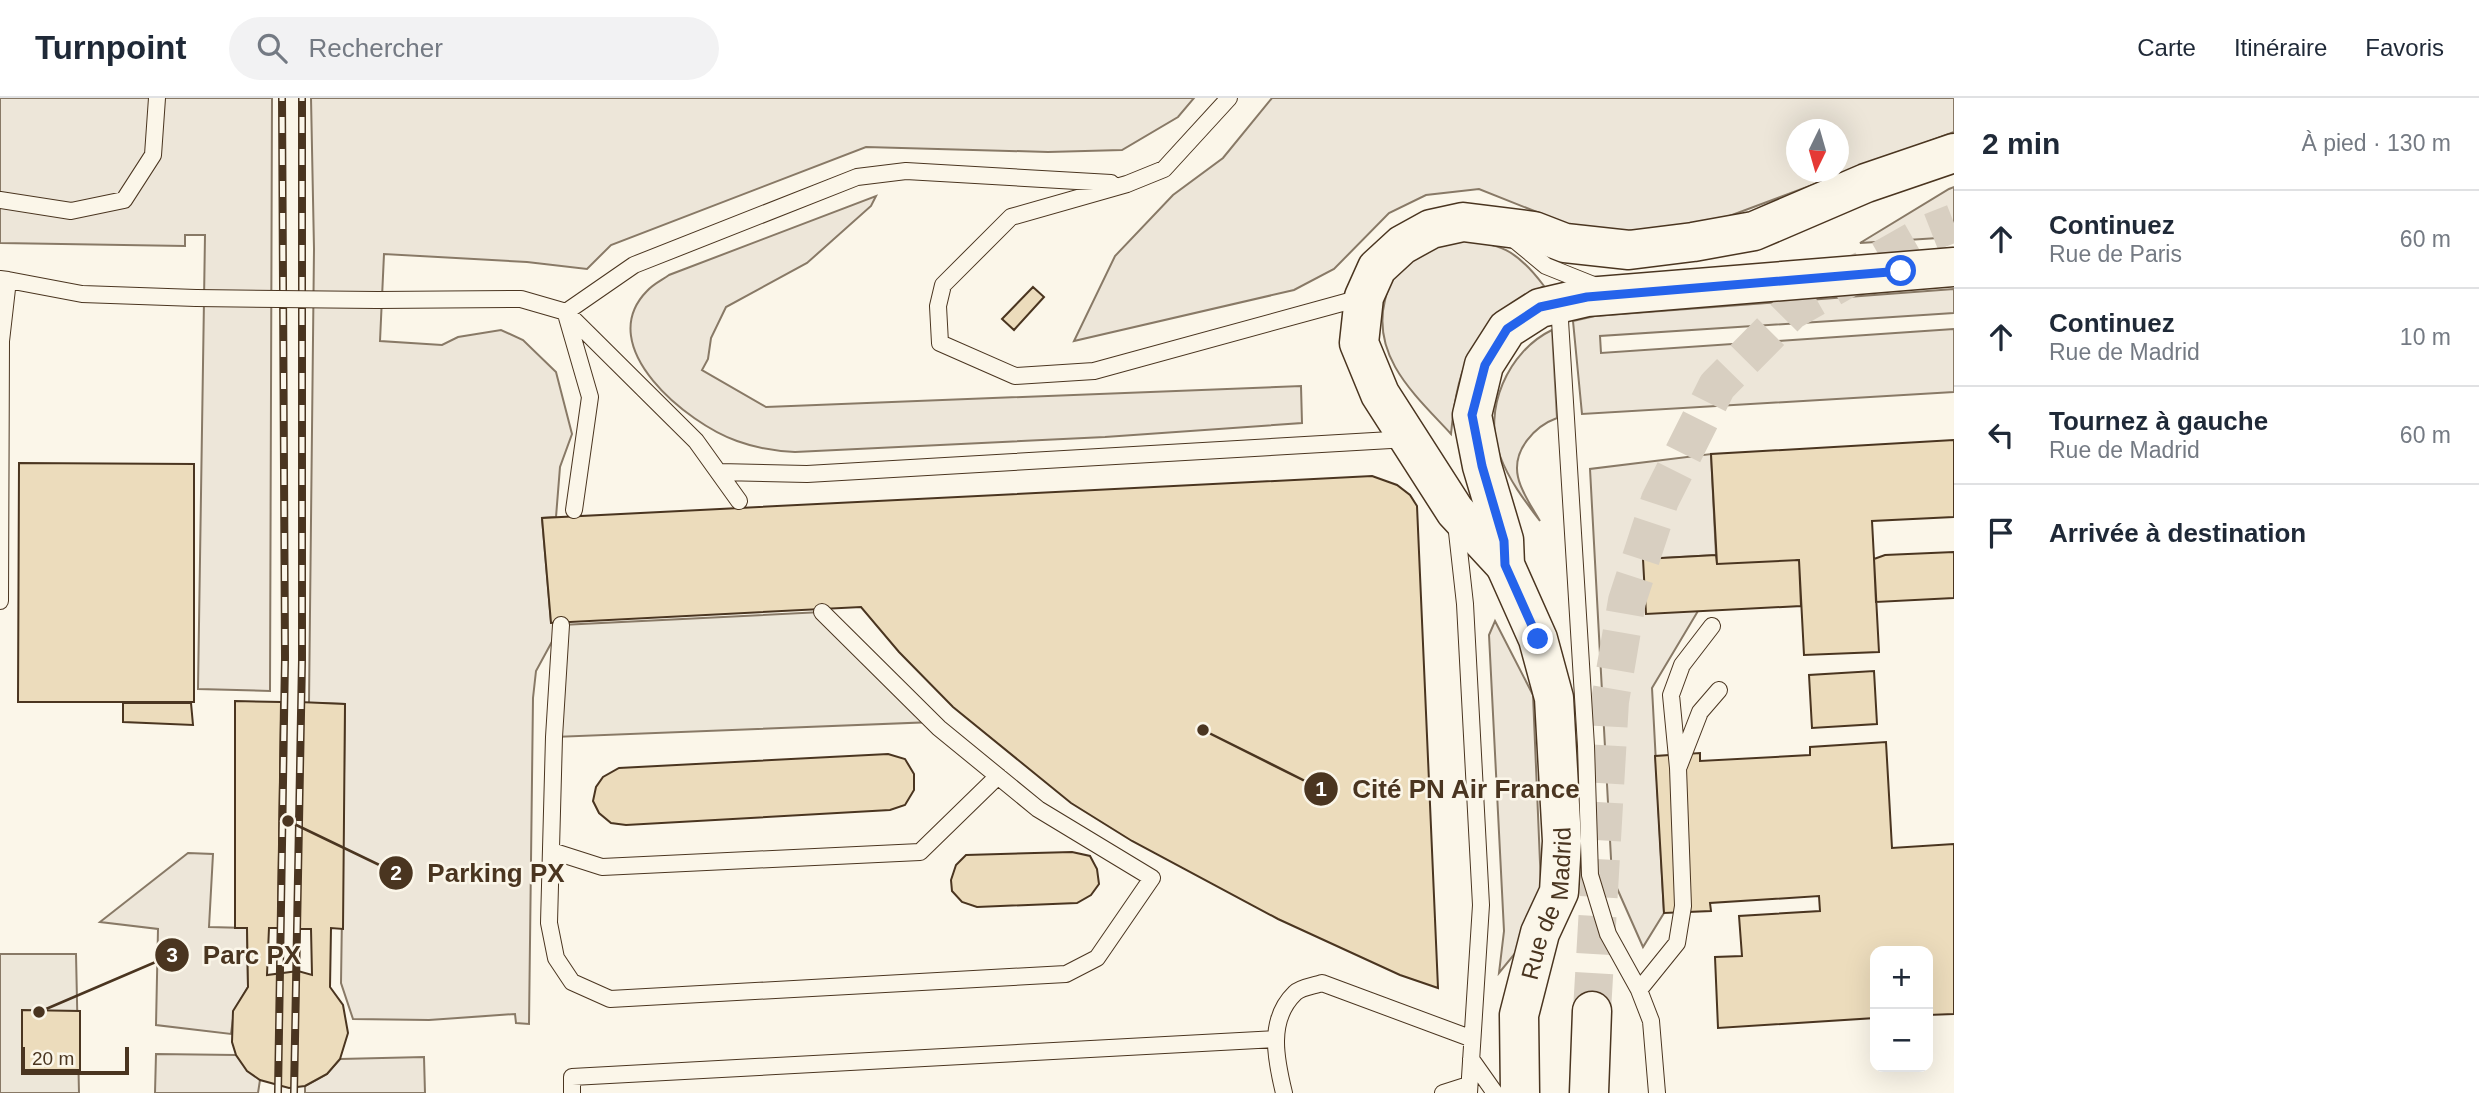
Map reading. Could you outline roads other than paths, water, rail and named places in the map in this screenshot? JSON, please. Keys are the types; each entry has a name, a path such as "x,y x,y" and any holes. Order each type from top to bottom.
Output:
{"street":[{"path":"1505,565 1455,511 1380,394 1359,343 1364,297 1377,268 1402,245 1431,229 1463,222 1501,229 1534,231 1566,243 1629,250 1754,232 1866,183 1954,153"},
{"name":"Rue de Madrid","path":"1520,1093 1519,1015 1540,933 1559,892 1562,841 1554,698 1538,639 1505,565 1504,541 1482,466 1472,415 1485,365 1507,329 1540,307 1559,303 1622,294 1954,267"},
{"path":"1590,1093 1592,1011"}],"lane":[{"path":"0,200 71,211 124,200 153,155 157,98"},
{"path":"1229,98 1164,169 1127,184 1011,217 943,285 938,306 940,343 1015,376 1094,370 1364,297"},
{"path":"566,312 634,265 857,177 906,171 1127,184"},
{"path":"1501,229 1546,266 1575,280 1622,294"},
{"path":"0,601 1,341 4,279 82,294 196,298 521,299 566,312 696,441 739,501"},
{"path":"1559,303 1586,746 1590,875 1608,934 1639,990 1651,1021 1657,1093"},
{"path":"566,312 590,397 574,510"},
{"path":"719,472 807,474 1409,439"},
{"path":"1443,1093 1468,1089 1481,905 1465,604 1455,511"},
{"path":"561,625 554,737 550,923 556,958 572,982 610,999 1066,974 1097,958 1152,878 1038,809 939,728 822,612"},
{"path":"1639,990 1677,943 1683,906 1678,768 1671,695 1682,665 1712,626"},
{"path":"1678,768 1700,712 1719,690"},
{"path":"552,852 602,867 920,852 998,776"},
{"path":"1284,1093 1275,1057 1276,1039 1279,1016 1297,991 1322,984 1470,1038"},
{"path":"572,1093 572,1077 1276,1039"},
{"path":"1471,1059 1495,1093"}],"tunnel":[{"path":"1592,1011 1610,701 1627,601 1660,500 1717,386 1791,311 1926,234 1954,223"}],"railway":[{"path":"278,1093 285,658 282,98"},
{"path":"294,1093 302,660 302,98"}],"place":[{"name":"Cité PN Air France","path":"1203,730"},
{"name":"Parking PX","path":"288,821"},
{"name":"Parc PX","path":"39,1012"}]}
